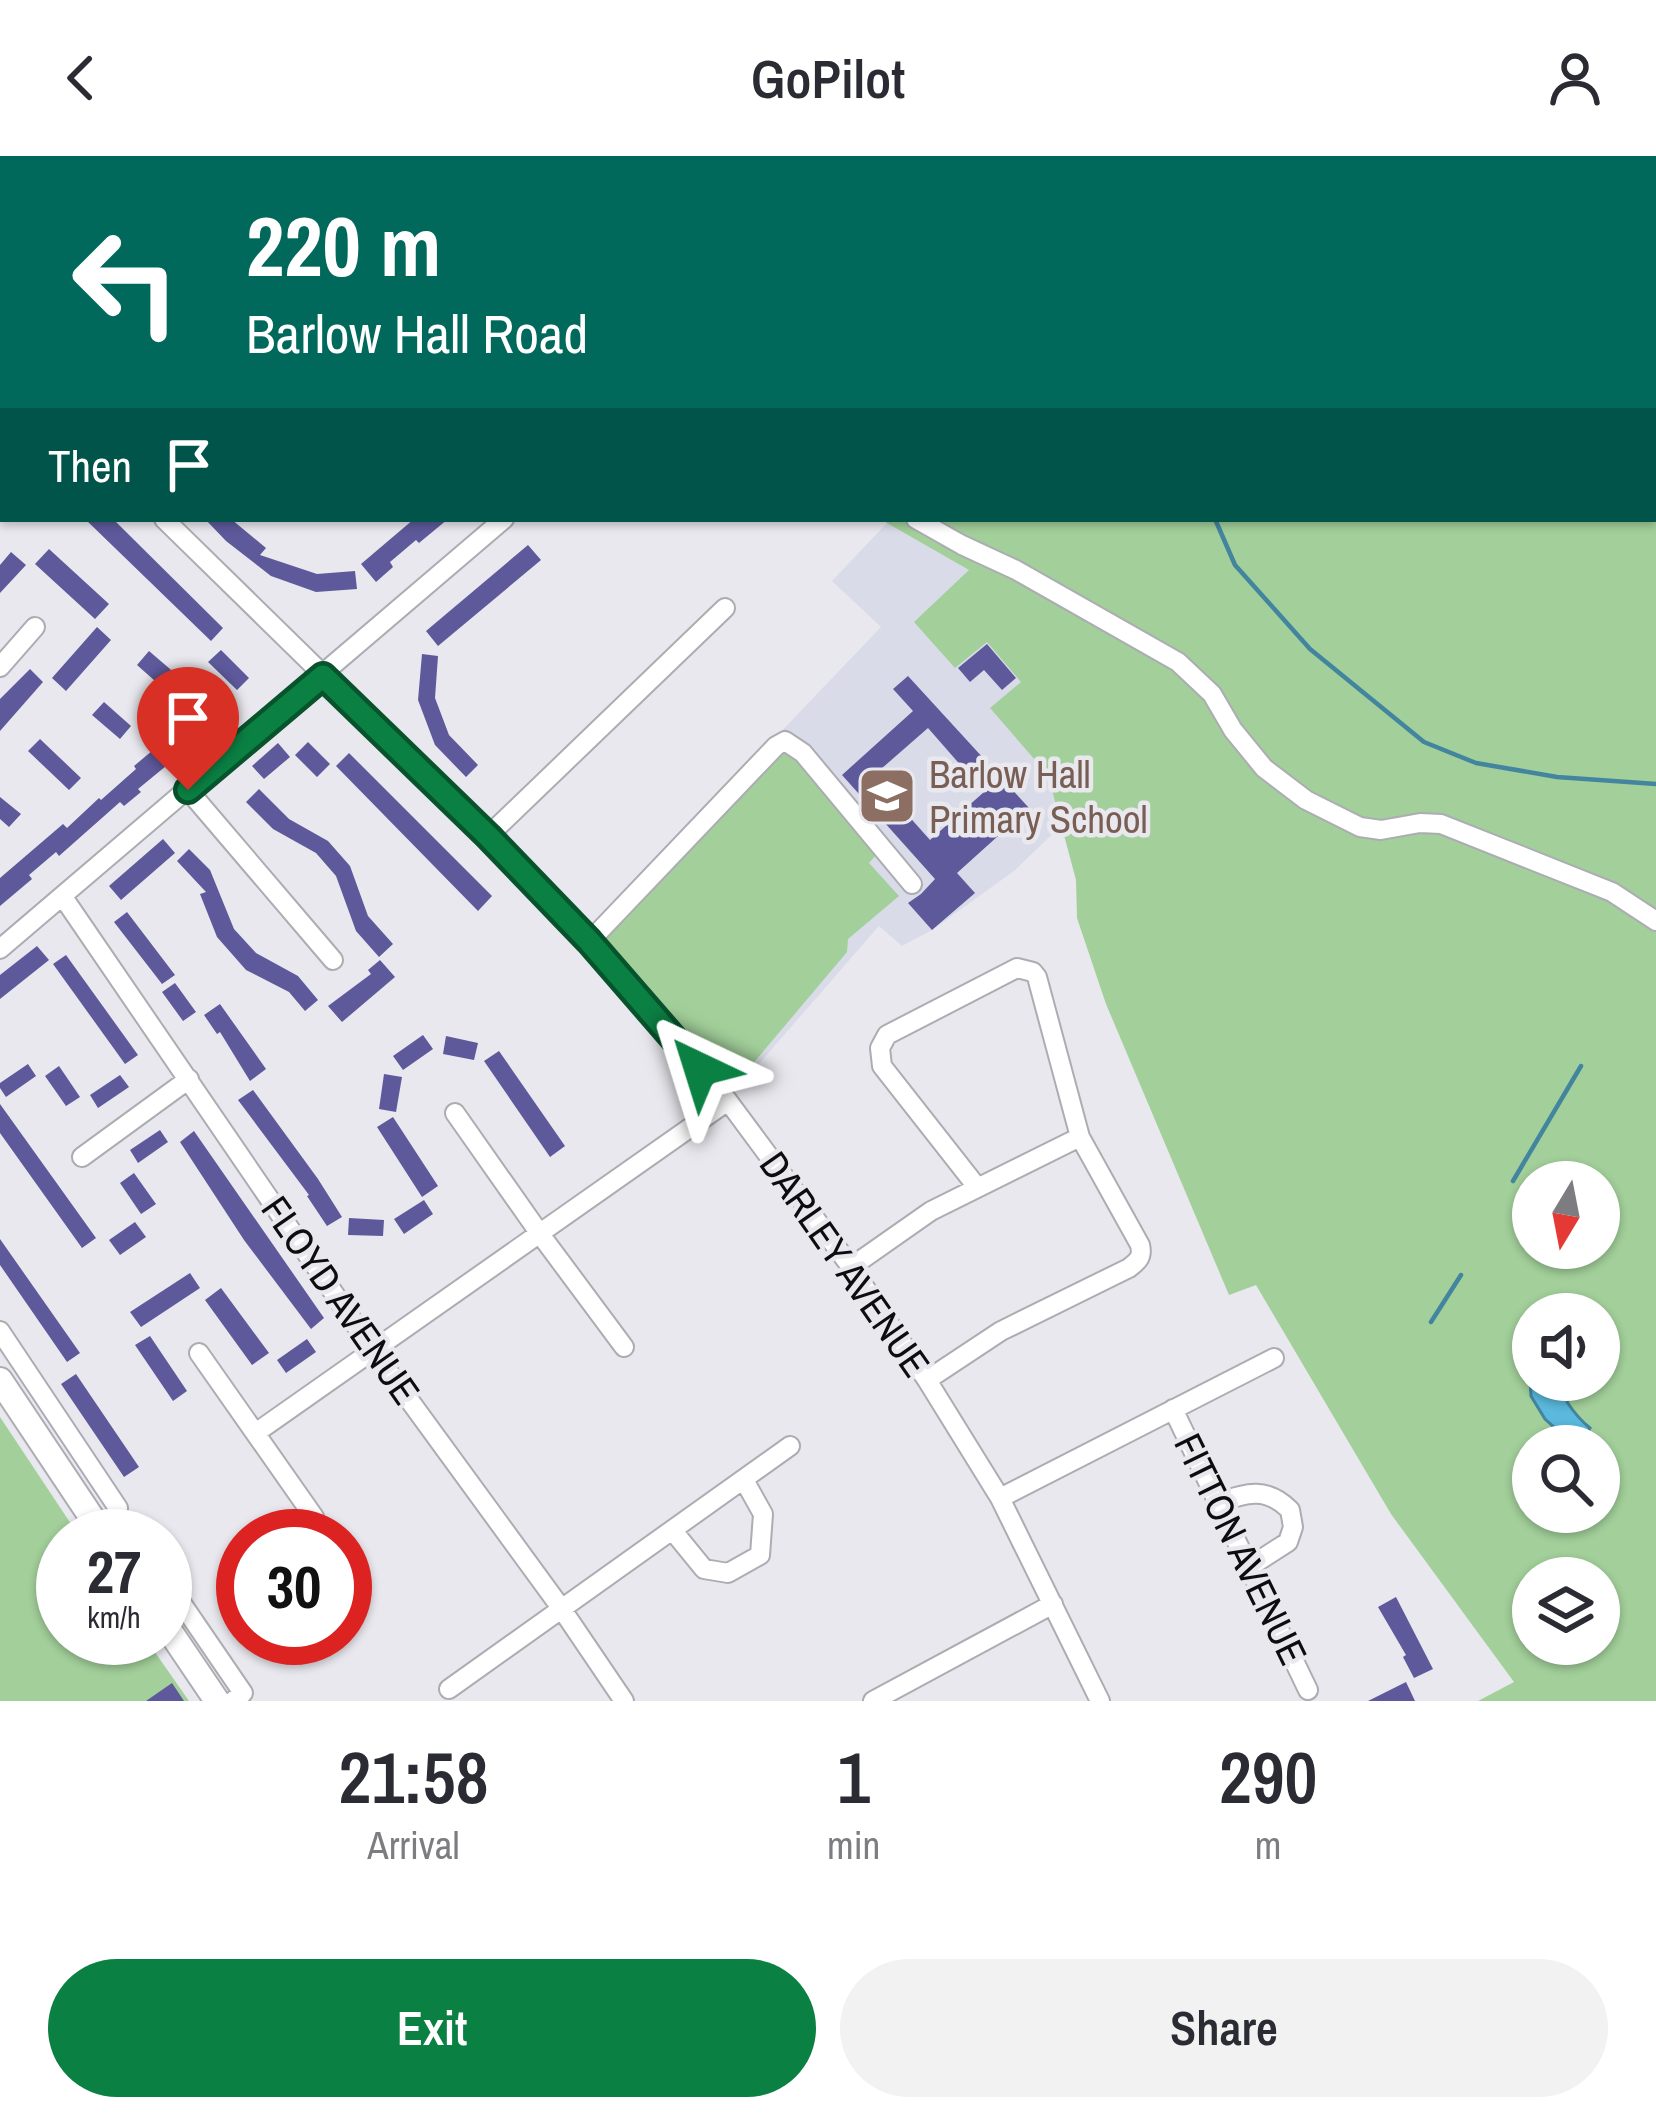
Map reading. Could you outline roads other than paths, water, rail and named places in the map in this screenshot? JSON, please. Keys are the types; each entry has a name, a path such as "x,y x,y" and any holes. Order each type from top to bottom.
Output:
{"main road":[{"path":"0,1380 86,1509"},
{"path":"192,1664 217,1701"}],"street":[{"name":"DARLEY AVENUE","path":"167,522 488,836 589,941 728,1100 927,1380 1000,1498 1100,1701"},
{"path":"0,949 501,522"},
{"path":"921,522 1178,662 1212,694 1264,768 1344,821 1371,829 1441,824 1612,892 1656,921"},
{"path":"488,836 725,608"},
{"path":"0,667 35,627"},
{"path":"589,941 785,741 803,753 912,884"},
{"path":"188,790 333,960"},
{"name":"FLOYD AVENUE","path":"63,897 372,1349 624,1701"},
{"path":"927,1380 1001,1331 1129,1268 1142,1252 1081,1137 1037,977 1017,968 881,1041 882,1066 977,1187"},
{"path":"82,1156 190,1079"},
{"path":"257,1432 728,1100"},
{"path":"454,1113 624,1347"},
{"path":"851,1267 931,1211 1081,1137"},
{"path":"0,1331 118,1508"},
{"path":"199,1353 309,1509"},
{"path":"1000,1498 1274,1358"},
{"name":"FITTON AVENUE","path":"1173,1409 1308,1690"},
{"path":"449,1689 790,1446"},
{"path":"673,1531 704,1569 728,1573 760,1555 763,1514 744,1480"},
{"path":"1218,1503 1257,1493 1273,1496 1291,1510 1288,1542 1249,1567"},
{"path":"878,1700 1053,1604"},
{"path":"192,1619 243,1693 233,1701"}],"water":[{"path":"1534,1401 1567,1401 1587,1425 1552,1425"}],"waterway":[{"path":"1216,522 1235,565 1310,649 1424,742 1476,763 1557,777 1656,784"},
{"path":"1525,1161 1581,1066"},
{"path":"1431,1322 1461,1275"}],"place":[{"name":"Barlow Hall Primary School","path":"887,796"}]}
